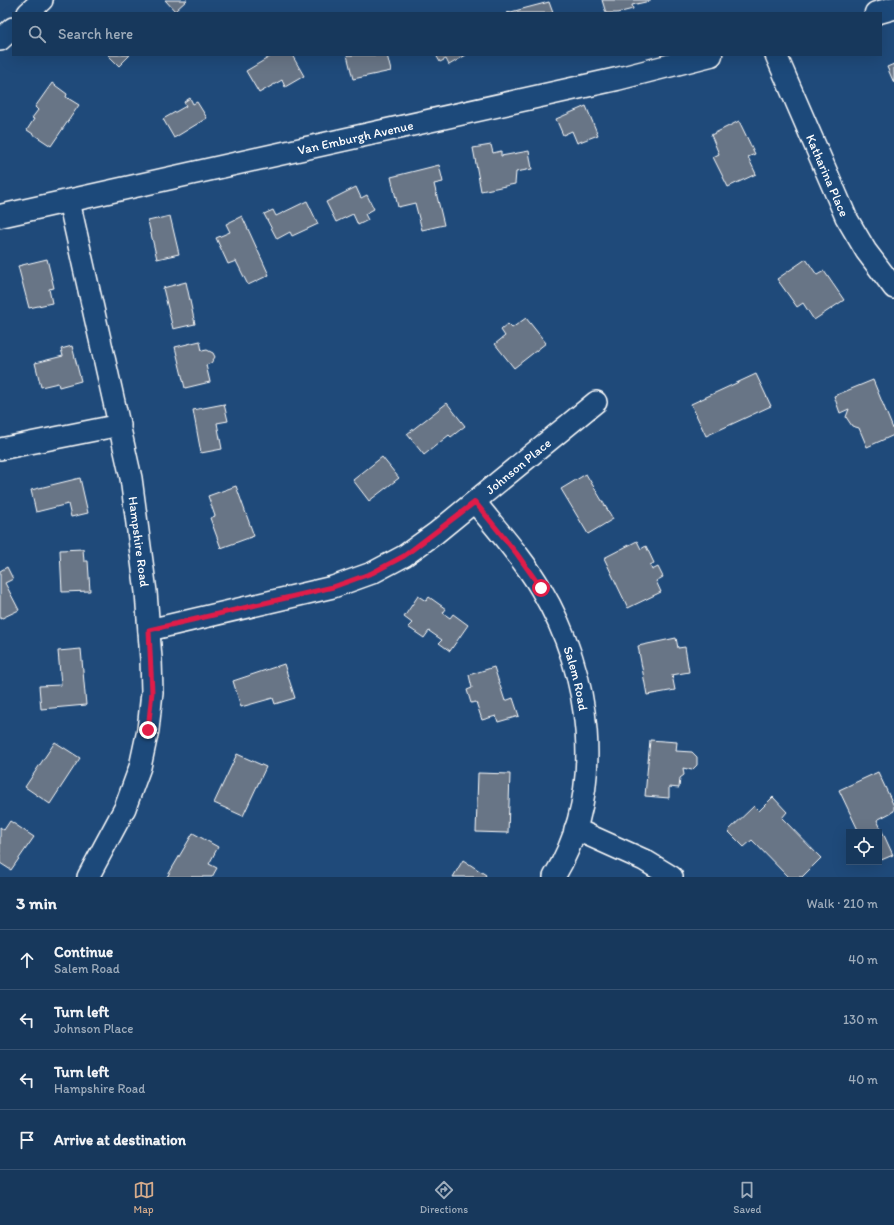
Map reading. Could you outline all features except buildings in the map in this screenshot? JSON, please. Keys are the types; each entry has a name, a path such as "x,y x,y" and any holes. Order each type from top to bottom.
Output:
{"main road":[{"path":"880,12 894,8"},
{"name":"Van Emburgh Avenue","path":"0,216 602,82 707,56"}],"street":[{"path":"29,12 42,0"},
{"path":"0,40 12,29"},
{"name":"Katharina Place","path":"776,56 846,217 866,251 894,288"},
{"name":"Hampshire Road","path":"69,201 131,478 149,630 152,692 148,730 140,767 125,808 88,877"},
{"name":"Johnson Place","path":"149,630 333,587 372,573 404,556 475,502 596,402"},
{"path":"0,449 120,425"},
{"name":"Salem Road","path":"475,502 517,554 541,588 559,621 570,652 580,688 586,726 587,764 583,798 575,829 554,877"},
{"path":"575,829 644,860 672,877"}],"route":[{"path":"148,730 152,692 149,630 333,587 372,573 404,556 475,502 517,554 541,588"}]}
